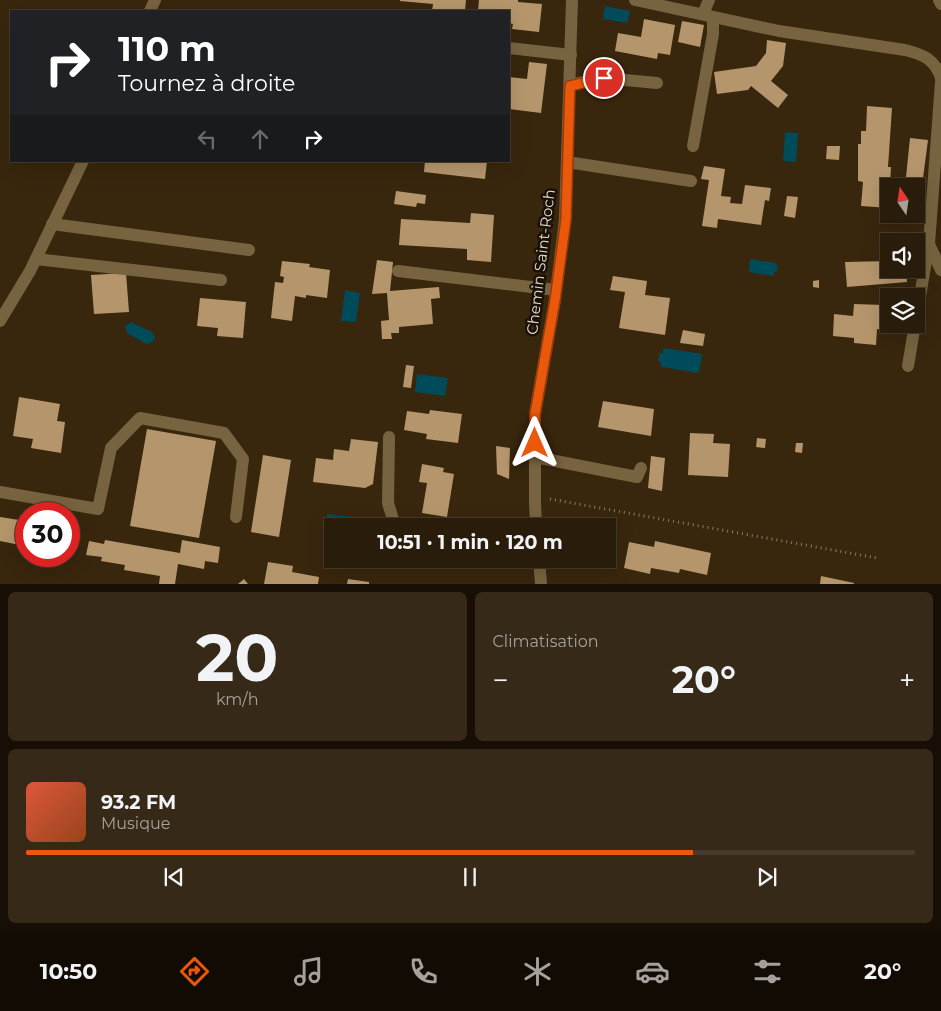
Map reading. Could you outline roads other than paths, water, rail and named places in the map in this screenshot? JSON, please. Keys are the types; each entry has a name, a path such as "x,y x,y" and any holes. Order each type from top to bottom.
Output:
{"street":[{"name":"Chemin Saint-Roch","path":"536,518 535,414 566,219 572,0"},
{"path":"635,0 779,30 921,54 932,62 939,71 941,78"},
{"path":"693,146 713,34 708,15 709,0"},
{"path":"939,0 941,4"},
{"path":"510,48 571,54"},
{"path":"570,86 604,78 656,83"},
{"path":"921,288 929,244 941,82"},
{"path":"0,321 36,259 83,162"},
{"path":"567,162 691,181"},
{"path":"52,224 249,250"},
{"path":"929,244 941,270"},
{"path":"36,259 221,280"},
{"path":"398,271 556,290"},
{"path":"908,366 914,333"},
{"path":"0,492 98,509 111,448 140,418 224,433 243,458 236,517"},
{"path":"389,437 388,503 393,518"},
{"path":"535,457 637,477 641,468"},
{"path":"540,568 541,584"}],"water":[{"path":"605,6 630,11 627,23 603,19"},
{"path":"785,132 798,133 796,162 783,161"},
{"path":"750,259 776,263 778,270 774,273 774,276 749,272"},
{"path":"345,290 360,293 356,322 341,321"},
{"path":"131,322 152,332 155,337 153,342 146,344 127,333 125,326"},
{"path":"663,348 702,354 699,373 661,367 661,363 658,360 659,354 663,353"},
{"path":"417,374 448,378 445,396 415,392"},
{"path":"327,514 361,518 327,518"}]}
